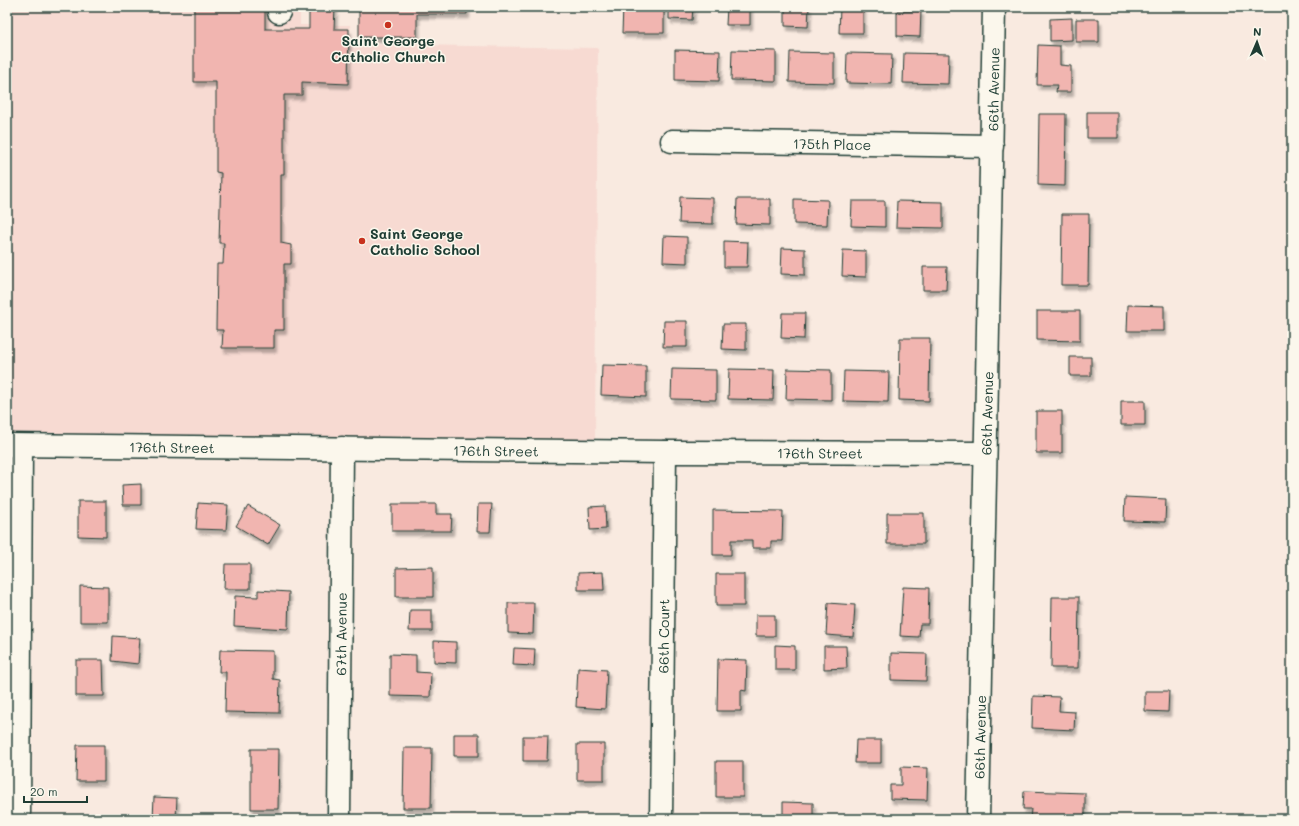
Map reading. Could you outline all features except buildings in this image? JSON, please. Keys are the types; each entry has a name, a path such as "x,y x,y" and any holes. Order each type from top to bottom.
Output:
{"street":[{"name":"66th Avenue","path":"978,819 981,598 994,7"},
{"name":"175th Place","path":"672,141 992,146"},
{"name":"176th Street","path":"14,446 985,454"},
{"path":"14,446 19,819"},
{"name":"67th Avenue","path":"339,819 342,448"},
{"name":"66th Court","path":"661,819 665,452"}],"shaded area":[{"name":"Saint George Catholic School","path":"7,7 300,7 300,25 350,25 352,44 598,48 595,440 7,434"}],"place":[{"name":"Saint George Catholic Church","path":"388,25"},
{"name":"Saint George Catholic School","path":"362,241"}]}
